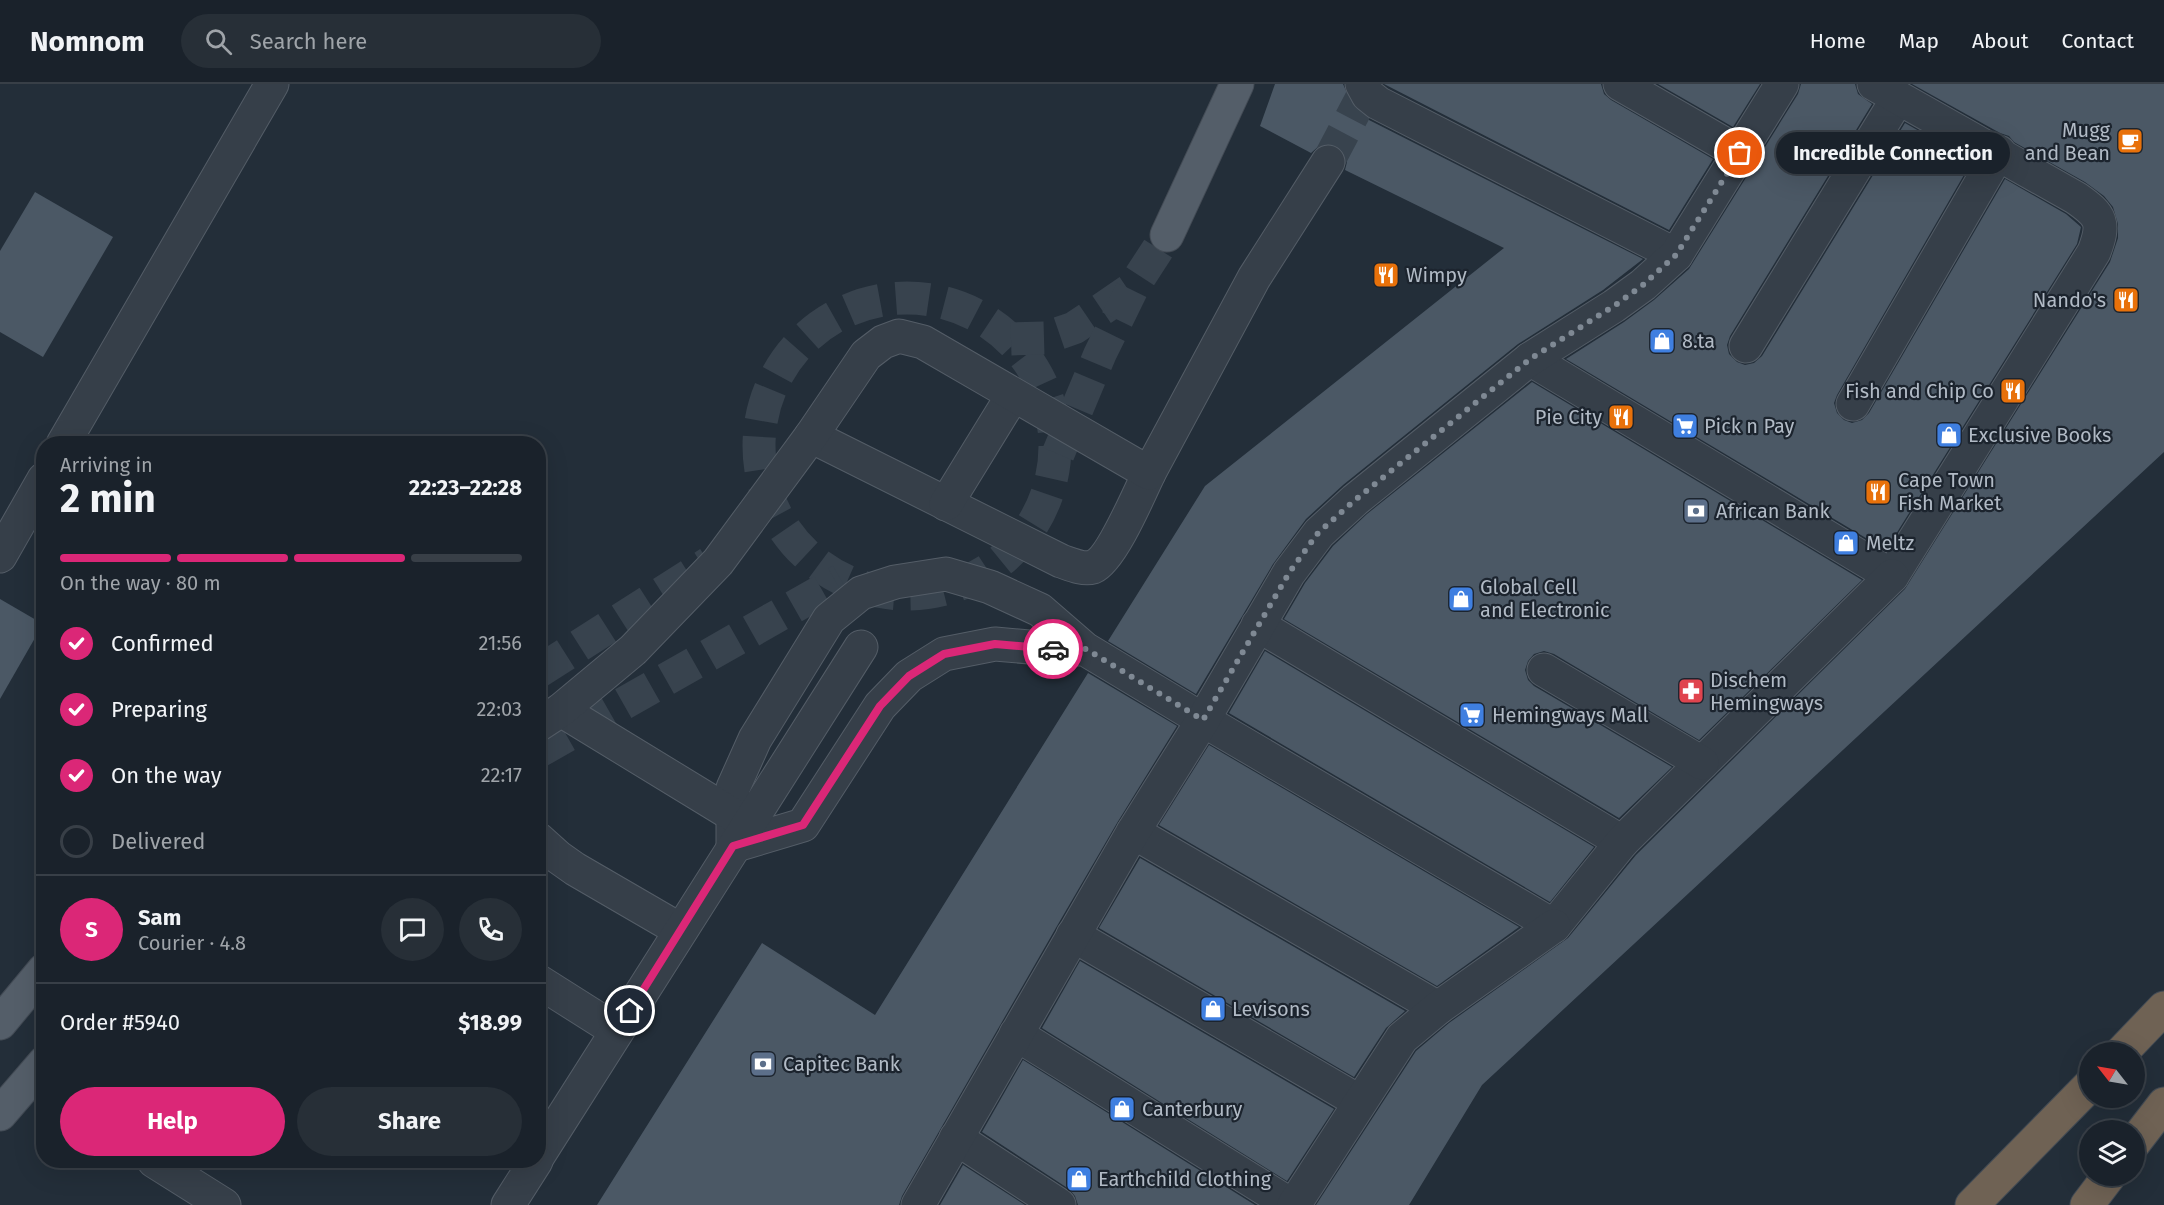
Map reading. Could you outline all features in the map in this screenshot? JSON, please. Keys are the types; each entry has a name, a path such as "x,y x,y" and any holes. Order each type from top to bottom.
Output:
{"highway":[{"path":"2132,1042 2164,1008"},
{"path":"1972,1205 2079,1096"},
{"path":"2145,1129 2164,1104"},
{"path":"2087,1205 2101,1186"}],"main road":[{"path":"1167,235 1237,84"},
{"path":"0,1023 36,980"},
{"path":"0,1114 36,1072"}],"lane":[{"path":"68,436 272,84"},
{"path":"1362,84 1368,95 1378,104 1676,255"},
{"path":"1620,84 1740,153"},
{"path":"918,1205 1132,832 1203,720 1289,573 1318,533 1355,500 1530,359 1614,306 1643,285 1676,255 1782,84"},
{"path":"1016,1034 1292,1205 1402,1038 1438,1008 1554,926 1622,842 1892,576 2094,252 2101,233 2098,218 2090,208 1999,152 1886,91 1746,346"},
{"path":"1853,404 1999,152"},
{"path":"811,436 1061,561 1080,567 1093,567 1107,556 1254,278 1328,162"},
{"path":"1086,649 1053,649 995,644 944,654 909,676 880,706 803,825 733,831 550,717 633,650 718,562 811,436 866,355 883,342 899,336 923,342 1149,473"},
{"path":"1530,359 1892,576"},
{"path":"946,504 1013,395"},
{"path":"0,556 36,493"},
{"path":"733,831 733,788 755,739 829,619 861,593 895,582 946,574 990,586 1040,610 1086,649 1554,926"},
{"path":"1258,625 1622,842"},
{"path":"546,1138 617,1031 680,930 733,831 861,647"},
{"path":"1544,670 1702,763"},
{"path":"1132,832 1438,1008"},
{"path":"546,846 575,869 680,930"},
{"path":"1073,935 1360,1102"},
{"path":"546,986 617,1031"},
{"path":"956,1138 1059,1205"},
{"path":"165,1168 224,1205"},
{"path":"508,1205 528,1168"}],"building":[{"path":"1275,84 1343,84 1352,104 1369,120 1643,259 1603,290 1518,344 1343,485 1306,519 1273,564 1196,694 1108,641 1205,486 1504,248 1345,170 1347,162 1345,154 1338,146 1329,143 1320,145 1311,153 1260,126"},
{"path":"1384,84 1601,84 1604,94 1611,100 1713,159 1669,230"},
{"path":"1658,84 1760,84 1733,127"},
{"path":"1801,84 1855,84 1858,94 1872,104 1730,336 1727,345 1729,354 1737,362 1745,365 1754,363 1762,356 1905,123 1972,161 1837,395 1834,403 1837,413 1844,420 1852,423 1862,420 1869,413 2005,179 2066,214 2081,227 2077,244 1886,550 1566,359 1624,322 1654,300 1689,269 1798,94"},
{"path":"1912,84 2164,84 2164,452 1482,1085 1409,1205 1316,1205 1416,1051 1449,1023 1568,938 1636,855 1905,589 2110,262 2118,238 2118,224 2113,207 2104,196 2085,182 2014,142 2009,136"},
{"path":"35,192 113,237 43,357 0,332 0,251"},
{"path":"1532,382 1862,580 1699,740 1554,654 1544,651 1534,654 1525,670 1528,680 1534,686 1672,767 1619,818 1284,619 1305,583 1333,546 1367,514"},
{"path":"0,599 36,620 36,636 0,699"},
{"path":"1265,651 1594,847 1550,902 1229,713"},
{"path":"1088,673 1177,726 1057,926 902,1196 899,1205 597,1205 762,943 875,1015"},
{"path":"1209,745 1519,927 1437,986 1159,825"},
{"path":"1140,858 1405,1011 1386,1028 1354,1077 1099,928"},
{"path":"1080,961 1334,1109 1287,1181 1042,1028"},
{"path":"1023,1060 1255,1205 1078,1205 1069,1189 982,1132"},
{"path":"963,1165 1025,1205 940,1205"}],"tunnel":[{"path":"1328,162 1369,84"},
{"path":"1058,454 1100,354 1132,289 1167,235"},
{"path":"1011,339 1045,338 1074,328 1130,290"},
{"path":"907,298 936,301 977,316 1001,332 1021,352 1037,376 1048,403 1055,446 1052,475 1037,516 1021,540 1001,560 977,576 950,587 907,594 878,591 837,576 813,560 793,540 777,516 766,489 759,446 762,417 777,376 793,352 813,332 837,316 864,305 907,298"},
{"path":"546,667 709,563"},
{"path":"546,747 841,580"}],"way so far":[{"path":"1053,649 1086,649 1203,720 1289,573 1318,533 1355,500 1530,359 1643,285 1676,255 1740,153"}],"place":[{"name":"Mugg and Bean","path":"2130,141"},
{"name":"Incredible Connection","path":"1740,153"},
{"name":"Wimpy","path":"1386,275"},
{"name":"Nando's","path":"2126,300"},
{"name":"8.ta","path":"1662,341"},
{"name":"Fish and Chip Co","path":"2013,391"},
{"name":"Pie City","path":"1621,417"},
{"name":"Pick n Pay","path":"1685,426"},
{"name":"Exclusive Books","path":"1949,435"},
{"name":"Cape Town Fish Market","path":"1878,492"},
{"name":"African Bank","path":"1696,511"},
{"name":"Meltz","path":"1846,543"},
{"name":"Global Cell and Electronic","path":"1461,599"},
{"name":"Dischem Hemingways","path":"1691,691"},
{"name":"Hemingways Mall","path":"1472,715"},
{"name":"Levisons","path":"1213,1009"},
{"name":"Capitec Bank","path":"763,1064"},
{"name":"Canterbury","path":"1122,1109"},
{"name":"Earthchild Clothing","path":"1079,1179"}],"route":[{"path":"630,1011 733,846 803,825 880,706 909,676 944,654 995,644 1053,649"}]}
